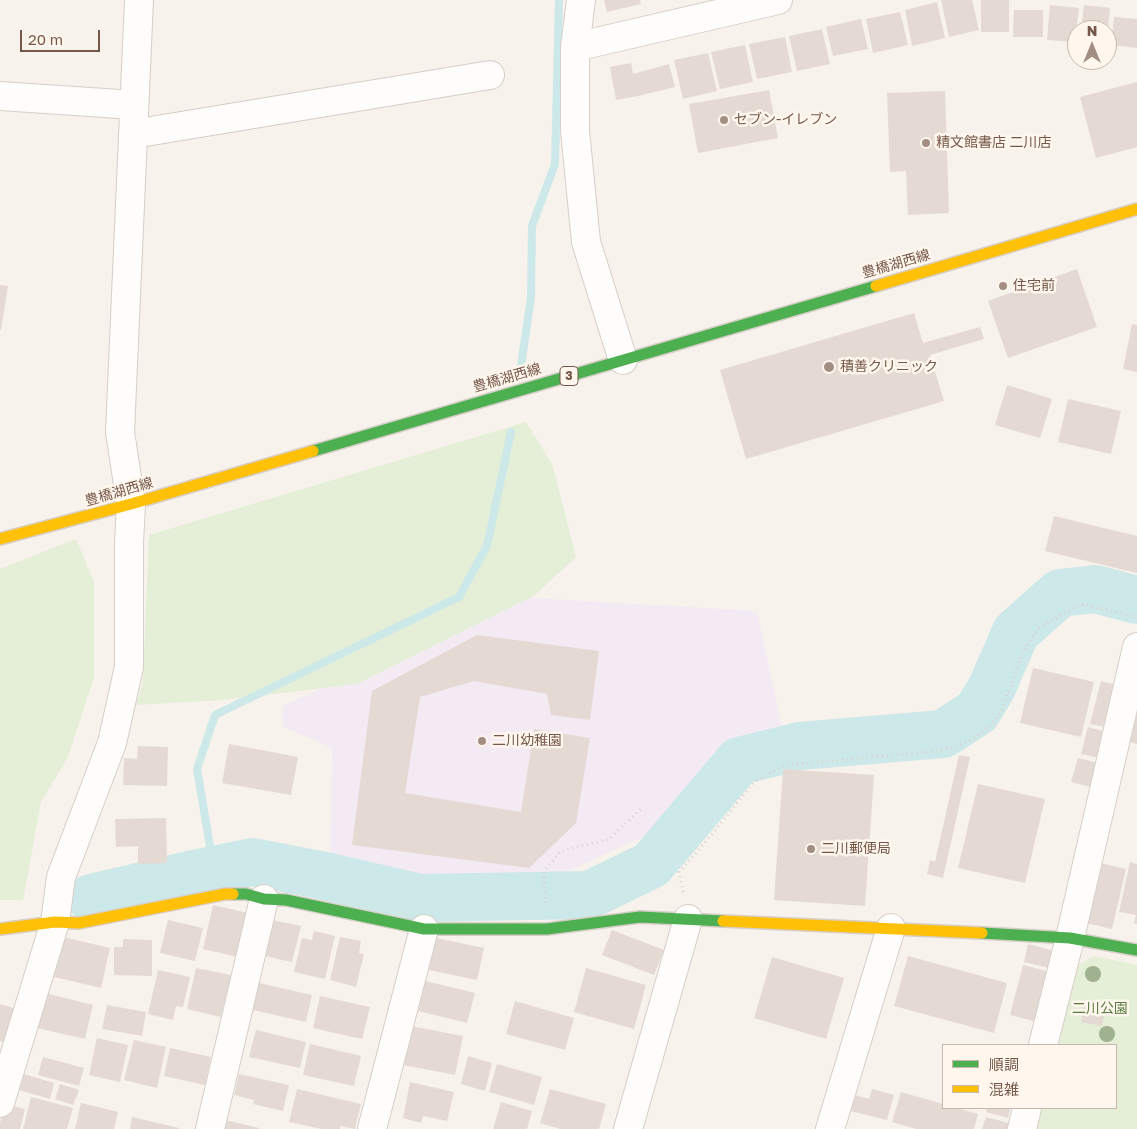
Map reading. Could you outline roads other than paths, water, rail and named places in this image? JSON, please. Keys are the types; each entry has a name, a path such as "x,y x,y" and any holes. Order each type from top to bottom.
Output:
{"main road":[{"name":"豊橋湖西線","path":"0,539 130,504 1137,209"},
{"path":"0,929 55,922 79,923 225,894 246,894 264,899 286,900 424,928 547,928 640,917 1034,935 1070,938 1137,950"}],"street":[{"path":"0,1103 55,922 61,877 112,743 129,667 130,504 120,432 139,0"},
{"path":"581,0 575,47 575,131 586,242 623,360"},
{"path":"575,47 778,0"},
{"path":"133,134 490,75"},
{"path":"0,96 134,105"},
{"path":"1043,1044 1070,938 1137,647"},
{"path":"210,1129 264,899"},
{"path":"628,1129 688,919"},
{"path":"372,1129 424,928"},
{"path":"830,1129 891,928"},
{"path":"1022,1129 1027,1109"}],"waterway":[{"path":"521,366 531,297 532,226 555,164 559,0"},
{"path":"214,870 197,769 215,715 459,597 487,546 511,432"},
{"path":"91,898 253,862 420,898 589,895 651,865 739,761 800,746 943,734 977,712 991,689 1016,632 1060,593 1095,589 1137,600"}],"place":[{"name":"セブン-イレブン","path":"724,120"},
{"name":"精文館書店 二川店","path":"926,143"},
{"name":"住宅前","path":"1003,286"},
{"name":"積善クリニック","path":"829,367"},
{"name":"二川幼稚園","path":"482,741"},
{"name":"二川郵便局","path":"811,849"}],"park label":[{"name":"二川公園","path":"1100,1009"}]}
